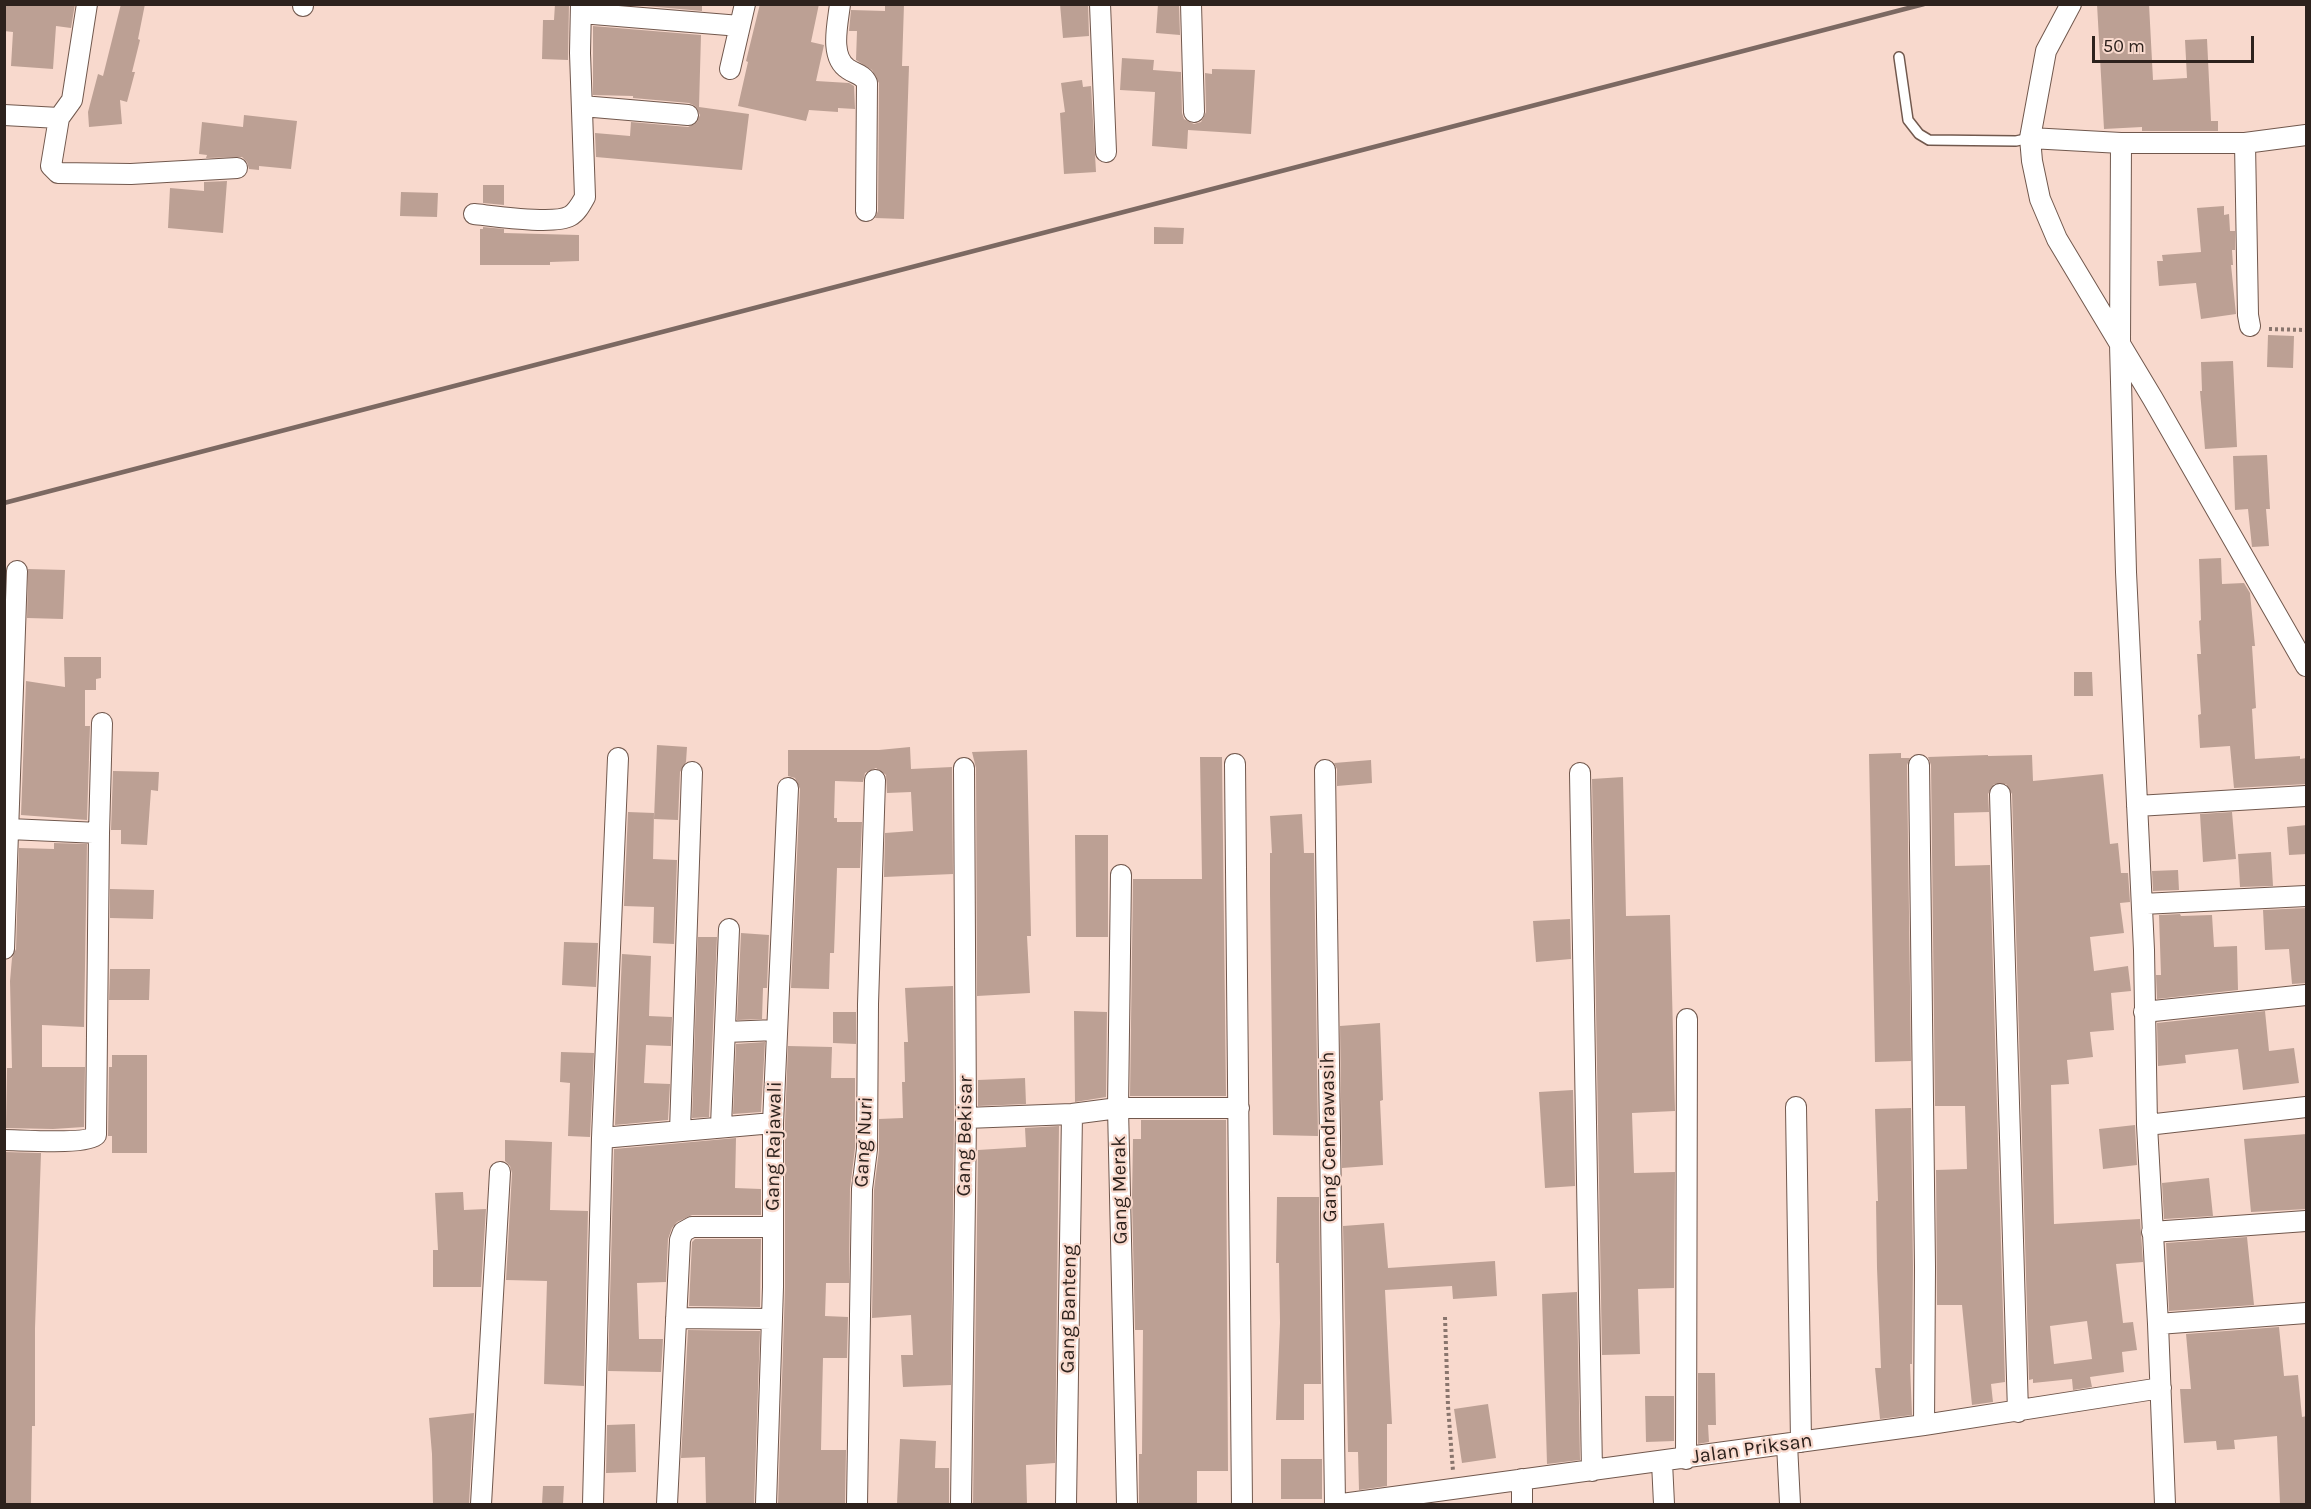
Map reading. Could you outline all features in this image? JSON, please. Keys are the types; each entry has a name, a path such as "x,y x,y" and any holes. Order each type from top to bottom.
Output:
{"street":[{"path":"87,4 72,100 59,118 51,166 58,173 131,174 237,168"},
{"path":"730,69 745,4"},
{"path":"840,4 837,54 845,68 864,77 867,83 866,211"},
{"path":"1100,4 1106,152"},
{"path":"1191,4 1194,112"},
{"path":"2071,4 2046,51 2030,138 2040,199 2057,239 2307,666"},
{"path":"474,214 552,220 570,217 577,211 585,197 581,9 740,26"},
{"path":"582,106 688,115"},
{"path":"4,115 59,118"},
{"path":"2030,138 2121,143 2245,143 2307,135"},
{"path":"2121,143 2120,344 2126,572 2142,904 2147,1125 2165,1504"},
{"path":"2245,143 2250,326"},
{"path":"4,949 17,572"},
{"path":"4,1140 70,1141 90,1139 96,1135 102,723"},
{"path":"593,1504 602,1138 618,758"},
{"path":"1235,764 1242,1504"},
{"path":"1919,765 1925,1267 1924,1425"},
{"name":"Gang Bekisar","path":"961,1504 966,1118 964,768"},
{"name":"Gang Cendrawasih","path":"1325,770 1335,1504"},
{"path":"680,1131 692,772"},
{"path":"1580,773 1592,1471"},
{"name":"Gang Nuri","path":"857,1504 862,1189 867,1149 874,780"},
{"name":"Gang Rajawali","path":"766,1504 772,1319 773,1123 788,788"},
{"path":"2000,795 2018,1412"},
{"path":"2136,806 2307,796"},
{"path":"9,830 99,833"},
{"name":"Gang Merak","path":"1121,875 1118,1108 1127,1504"},
{"path":"2142,904 2307,896"},
{"path":"721,1126 729,929"},
{"path":"2144,1012 2307,995"},
{"path":"1686,1459 1687,1019"},
{"path":"726,1032 776,1030"},
{"path":"1790,1504 1794,1443 1796,1107"},
{"path":"2147,1125 2307,1107"},
{"path":"966,1118 1072,1114 1118,1108 1239,1108"},
{"name":"Gang Banteng","path":"1066,1504 1072,1114"},
{"path":"602,1138 773,1123"},
{"path":"481,1504 500,1172"},
{"path":"2152,1232 2307,1221"},
{"path":"667,1504 680,1240 683,1232 692,1227 773,1227"},
{"path":"2158,1324 2307,1313"},
{"path":"676,1318 772,1319"},
{"name":"Jalan Priksan","path":"1342,1504 1396,1501 1522,1479 1686,1459 2018,1412 2161,1388"},
{"path":"1662,1462 1664,1504"},
{"path":"1522,1479 1522,1504"}],"lane":[{"path":"1899,57 1908,120 1919,134 1929,140 2016,141 2030,138"}],"path":[{"path":"2250,326 2307,330"},
{"path":"1445,1317 1448,1406 1455,1490"}],"building":[{"path":"4,4 75,4 71,28 56,26 53,69 11,66 13,32 4,31"},
{"path":"121,4 145,4 138,39 140,40 132,72 135,72 127,102 120,100 122,124 89,127 88,112 98,74 103,76"},
{"path":"555,4 569,4 568,60 542,59 543,20 554,20"},
{"path":"624,4 702,4 702,11"},
{"path":"760,4 819,4 811,42 824,45 816,81 849,83 854,86 855,109 838,108 838,112 809,110 806,121 738,106"},
{"path":"885,4 904,4 902,66 909,66 904,219 875,218 878,211 879,83 872,70 856,60 857,31 849,31 851,10 885,11"},
{"path":"1060,4 1088,4 1089,36 1063,38"},
{"path":"1158,4 1179,4 1180,35 1156,33"},
{"path":"2097,4 2149,4 2153,80 2187,78 2185,40 2207,39 2211,121 2218,121 2218,131 2142,131 2142,127 2104,129"},
{"path":"593,26 701,35 699,107 749,114 742,170 596,157 595,133 630,136 631,122 688,127 697,122 700,115 695,106 689,103 633,98 633,96 593,95"},
{"path":"1122,58 1154,60 1153,70 1181,72 1182,113 1184,119 1194,124 1201,122 1206,112 1205,73 1212,74 1212,69 1255,70 1251,134 1188,130 1187,149 1152,146 1155,92 1120,90"},
{"path":"1082,80 1083,87 1091,86 1096,172 1064,174 1060,113 1065,112 1061,83"},
{"path":"244,115 297,121 291,169 259,166 259,170 249,169 242,157 206,158 207,155 199,154 202,122 243,127"},
{"path":"227,181 223,233 168,228 170,188 204,191 204,182"},
{"path":"483,185 504,185 504,205 483,203"},
{"path":"401,192 438,193 437,217 400,216"},
{"path":"2224,206 2224,215 2229,214 2230,231 2235,231 2235,250 2232,250 2233,265 2231,265 2236,314 2201,319 2196,283 2159,286 2157,261 2163,261 2162,255 2201,252 2197,208"},
{"path":"483,227 504,229 504,233 579,235 579,261 550,262 550,265 480,265 480,229"},
{"path":"1154,227 1184,228 1183,244 1154,244"},
{"path":"2268,335 2294,336 2293,368 2267,367"},
{"path":"2233,361 2237,447 2205,449 2200,391 2202,391 2201,362"},
{"path":"2267,455 2270,509 2266,509 2269,546 2252,547 2248,509 2235,510 2233,456"},
{"path":"2221,558 2222,584 2244,583 2250,593 2255,646 2252,646 2256,708 2252,709 2255,759 2300,756 2300,759 2307,758 2307,784 2234,788 2230,746 2200,748 2198,715 2201,714 2197,654 2201,654 2199,559"},
{"path":"28,569 65,570 63,619 27,618"},
{"path":"64,657 101,657 101,678 96,679 96,690 85,690 85,726 90,726 87,820 21,815 26,681 65,687"},
{"path":"2074,672 2092,672 2093,696 2074,696"},
{"path":"657,745 687,747 686,762 680,772 678,820 654,819"},
{"path":"910,747 911,769 952,767 953,874 884,877 885,833 913,831 911,792 887,793 886,775 876,768 865,773 863,782 835,781 834,818 837,818 837,822 862,822 860,868 837,868 834,953 830,953 829,989 791,988 800,789 795,778 788,776 788,750 879,750"},
{"path":"1027,750 1031,936 1027,936 1030,993 977,996 976,768 972,752"},
{"path":"1901,753 1901,758 1910,758 1907,765 1911,1061 1875,1062 1869,754"},
{"path":"2032,755 2033,781 2103,774 2110,844 2118,843 2121,873 2128,873 2130,902 2120,903 2124,933 2090,937 2094,971 2128,966 2131,991 2111,993 2114,1030 2090,1032 2093,1057 2067,1060 2069,1084 2051,1085 2054,1224 2140,1219 2143,1262 2116,1264 2123,1323 2133,1322 2137,1350 2122,1352 2124,1372 2090,1377 2092,1387 2073,1390 2072,1379 2033,1383 2033,1379 2029,1380 2012,794 2006,784 1994,784 1988,794 1989,812 1954,813 1955,866 1990,865 2005,1382 1991,1384 1993,1402 1972,1405 1962,1305 1937,1305 1936,1170 1967,1169 1965,1106 1935,1106 1931,765 1928,757","holes":["2087,1321 2092,1359 2054,1364 2050,1326"]},
{"path":"1200,757 1222,757 1226,1096 1130,1096 1133,879 1202,879"},
{"path":"1371,760 1372,783 1337,786 1337,769 1334,763"},
{"path":"113,771 159,772 158,791 151,790 147,845 121,844 121,830 111,830"},
{"path":"1623,777 1626,916 1670,915 1675,1111 1632,1113 1634,1173 1675,1172 1674,1288 1638,1289 1640,1354 1602,1355 1592,779"},
{"path":"628,812 654,813 653,859 677,860 674,944 653,943 654,907 624,906"},
{"path":"2232,812 2236,859 2203,862 2200,814"},
{"path":"1302,814 1304,853 1314,853 1318,1136 1273,1135 1270,816"},
{"path":"2307,825 2307,854 2289,855 2287,827"},
{"path":"1075,835 1108,835 1108,937 1076,937"},
{"path":"54,843 87,844 84,1027 42,1025 42,1067 85,1067 84,1127 6,1128 7,1068 12,1068 10,981 12,958 16,949 19,848 54,849"},
{"path":"2271,852 2273,886 2240,887 2238,854"},
{"path":"2178,870 2179,890 2153,891 2152,871"},
{"path":"110,889 154,890 153,919 110,918"},
{"path":"2307,908 2307,983 2292,984 2289,949 2265,950 2263,910"},
{"path":"2180,914 2181,916 2212,915 2214,947 2237,946 2238,990 2157,999 2156,975 2161,975 2159,915"},
{"path":"1570,919 1571,959 1536,962 1533,921"},
{"path":"741,933 769,935 767,988 763,988 762,1019 737,1020"},
{"path":"698,937 717,937 709,1117 692,1118"},
{"path":"564,942 598,943 596,987 562,985"},
{"path":"622,954 651,956 649,1016 672,1017 671,1046 646,1045 644,1083 670,1084 668,1120 615,1125"},
{"path":"110,969 150,969 149,1000 109,1000"},
{"path":"953,986 951,1385 903,1387 901,1355 913,1355 911,1315 872,1318 874,1190 879,1150 879,1119 903,1118 904,1042 908,1042 905,988"},
{"path":"1074,1011 1107,1012 1106,1097 1075,1102"},
{"path":"2265,1011 2269,1051 2294,1048 2299,1083 2243,1090 2238,1049 2185,1055 2186,1063 2158,1066 2157,1023"},
{"path":"833,1012 856,1012 856,1044 833,1043"},
{"path":"1380,1023 1383,1165 1342,1168 1340,1026"},
{"path":"765,1042 761,1112 733,1114 736,1044"},
{"path":"788,1046 832,1047 831,1078 855,1078 855,1148 850,1189 849,1283 826,1283 825,1316 848,1317 847,1358 823,1358 822,1400 821,1450 846,1450 845,1504 778,1504 785,1287 785,1123"},
{"path":"561,1052 594,1053 590,1137 568,1136 570,1083 560,1082"},
{"path":"112,1055 147,1055 147,1153 112,1153 112,1136 108,1136 109,1067 112,1067"},
{"path":"1025,1078 1026,1104 978,1106 978,1080"},
{"path":"1573,1090 1575,1186 1545,1188 1539,1092"},
{"path":"1911,1108 1913,1267 1912,1364 1910,1364 1912,1415 1880,1419 1875,1368 1881,1368 1875,1109"},
{"path":"1141,1120 1226,1120 1228,1471 1197,1471 1197,1504 1139,1504 1139,1454 1142,1454 1143,1330 1135,1330 1132,1199 1133,1139 1141,1139"},
{"path":"2135,1125 2137,1165 2103,1169 2099,1129"},
{"path":"1059,1126 1055,1463 1026,1465 1027,1504 973,1504 978,1150 1026,1147 1025,1128"},
{"path":"2307,1134 2307,1209 2251,1212 2244,1139"},
{"path":"736,1138 735,1188 761,1189 761,1215 692,1215 677,1222 668,1239 666,1282 637,1283 639,1339 663,1339 661,1372 608,1371 614,1149"},
{"path":"505,1140 552,1142 550,1210 588,1211 584,1386 544,1384 547,1281 506,1280 512,1173 505,1161"},
{"path":"6,1152 41,1153 31,1504 4,1504"},
{"path":"2209,1178 2213,1216 2164,1219 2162,1183"},
{"path":"463,1192 464,1210 486,1209 481,1287 433,1287 433,1250 438,1250 435,1193"},
{"path":"1277,1197 1319,1197 1321,1384 1304,1384 1304,1420 1276,1420 1280,1323 1279,1263 1276,1263"},
{"path":"1384,1223 1388,1268 1495,1261 1497,1296 1453,1299 1452,1286 1385,1290 1392,1424 1387,1424 1387,1486 1359,1490 1358,1452 1348,1452 1343,1226"},
{"path":"2247,1237 2254,1305 2169,1311 2166,1243"},
{"path":"695,1239 761,1239 760,1307 689,1306 692,1242"},
{"path":"1577,1292 1580,1460 1547,1464 1542,1294"},
{"path":"2279,1327 2284,1376 2298,1375 2302,1417 2307,1416 2307,1504 2280,1504 2277,1436 2234,1440 2235,1449 2217,1450 2216,1441 2184,1443 2180,1389 2191,1389 2186,1334"},
{"path":"688,1330 760,1331 754,1504 706,1504 705,1457 681,1458"},
{"path":"1698,1373 1715,1373 1716,1425 1708,1425 1709,1442 1698,1444"},
{"path":"1645,1396 1674,1396 1674,1441 1646,1442"},
{"path":"1488,1404 1496,1458 1462,1463 1454,1409"},
{"path":"474,1413 469,1504 433,1504 429,1418"},
{"path":"635,1424 636,1472 606,1473 607,1425"},
{"path":"900,1439 936,1441 935,1468 949,1468 949,1504 897,1504"},
{"path":"1281,1459 1322,1459 1322,1499 1281,1499"},
{"path":"543,1486 564,1486 563,1504 542,1504"}],"railway":[{"path":"4,503 1924,4"}]}
